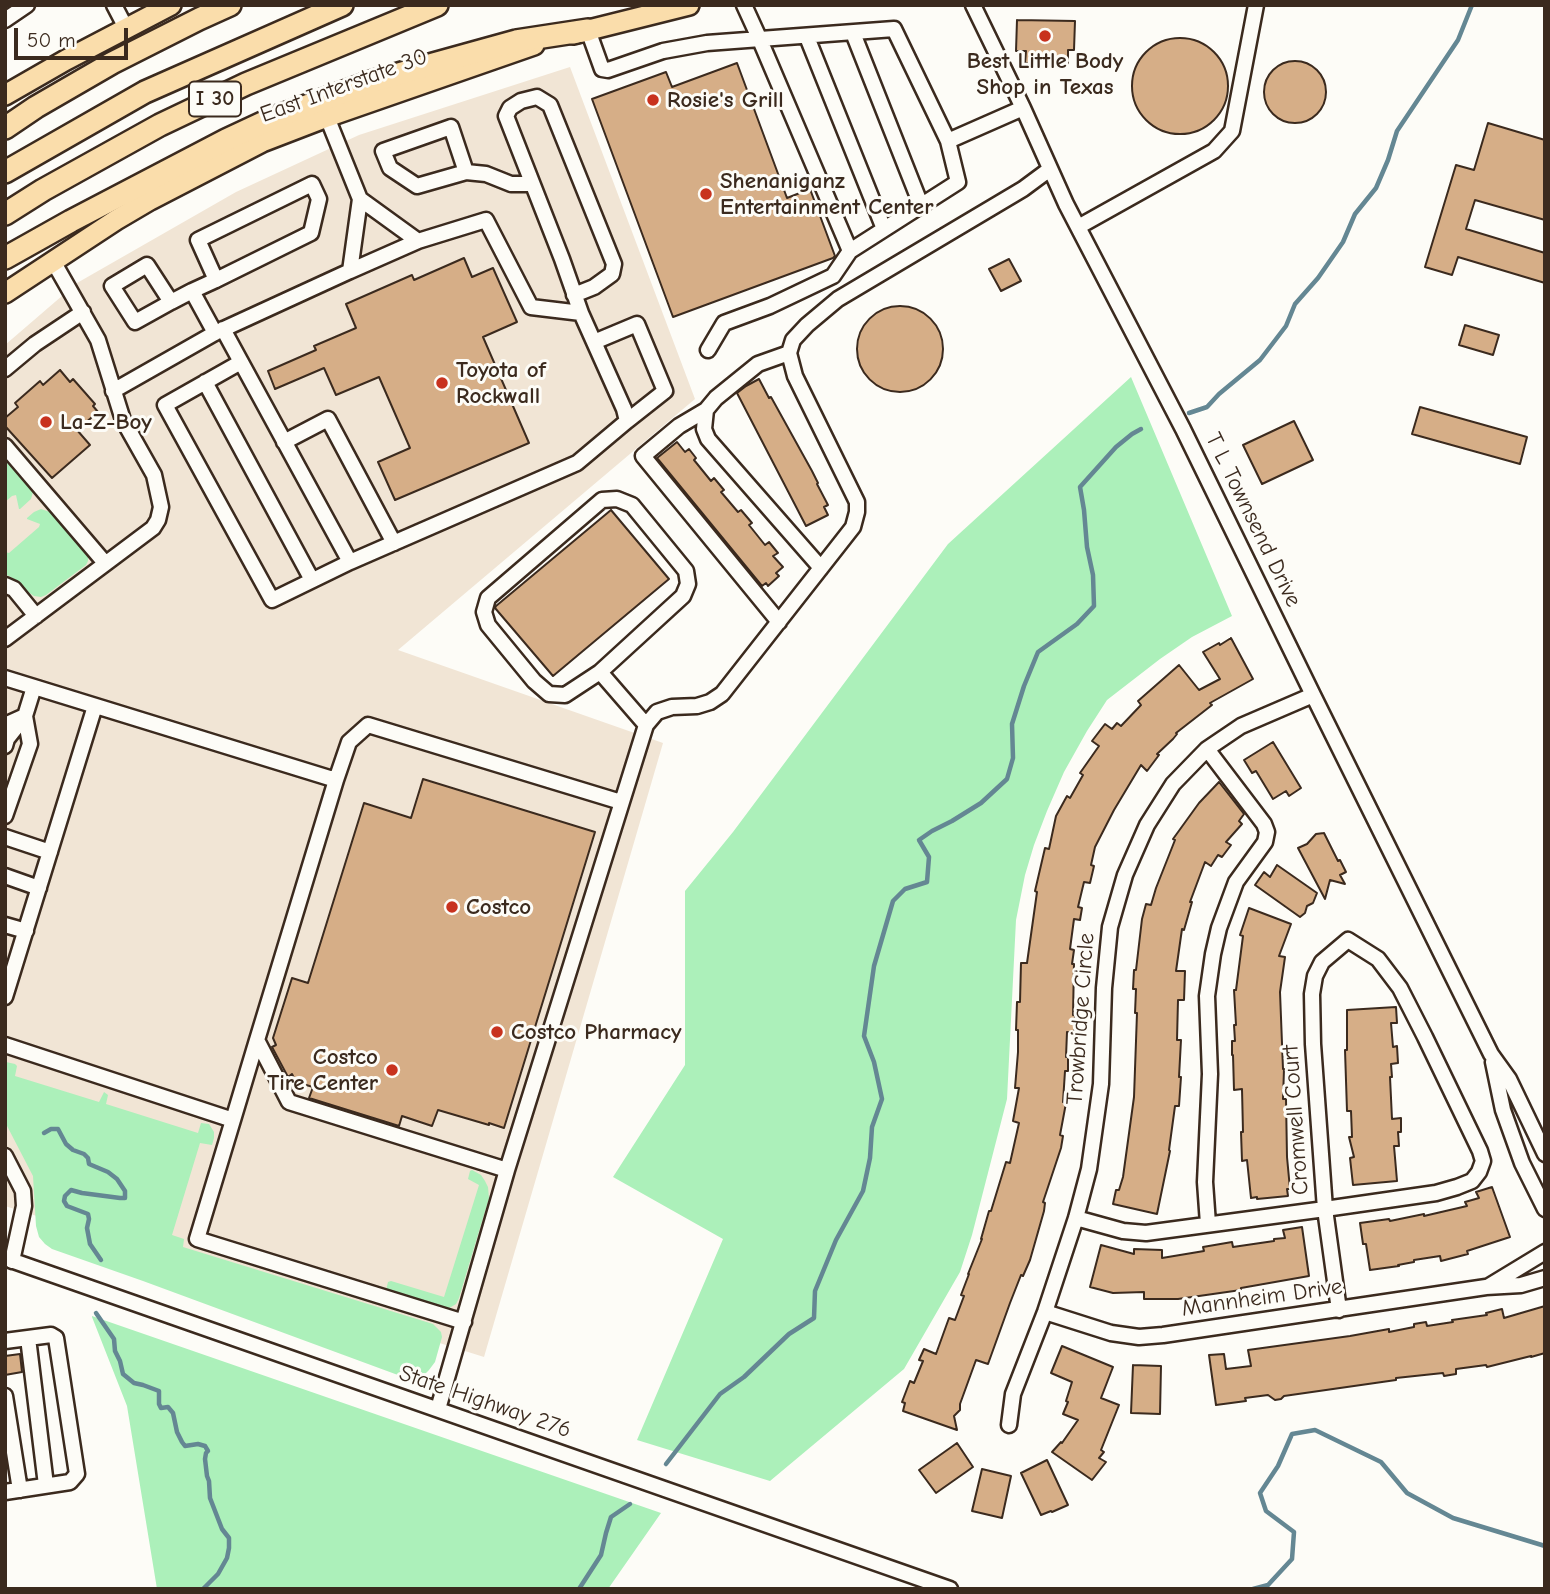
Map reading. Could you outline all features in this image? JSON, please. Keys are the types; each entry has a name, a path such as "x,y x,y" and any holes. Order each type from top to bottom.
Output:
{"highway":[{"path":"5,128 112,63 230,5"},
{"name":"I 30","path":"5,172 145,92 342,5"},
{"name":"I 30","path":"5,214 172,119 258,79 436,5"},
{"path":"5,258 226,140 271,119 374,81 433,64 516,41 588,30"}],"main road":[{"path":"5,95 171,5"},
{"name":"East Interstate 30","path":"5,293 150,200 262,142 548,41 688,5"}],"street":[{"path":"5,20 27,5"},
{"path":"114,5 126,28"},
{"path":"744,5 850,251"},
{"name":"T L Townsend Drive","path":"973,5 1078,227 1183,429 1491,1054 1509,1079 1545,1154"},
{"path":"1078,227 1214,151 1232,131 1256,5"},
{"path":"588,30 602,69 608,70 663,51 708,43 894,30 947,141 958,182 850,251 833,276 770,306 724,323 708,350"},
{"path":"853,33 921,205"},
{"path":"807,37 884,229"},
{"path":"574,295 594,287 612,274 614,264 550,105 537,97 510,108 506,116 574,295 581,313 628,421"},
{"path":"947,141 1023,108"},
{"path":"327,117 360,199 350,271"},
{"path":"466,172 451,127 383,151 390,168 417,186 466,172 485,174 511,184 532,184"},
{"path":"438,1409 507,1170 646,725 657,712 672,707 697,706 722,694 853,527 857,502 798,383 789,353 793,340 838,299 1023,189 1050,169"},
{"path":"171,302 192,291 216,280 311,233 319,199 312,184 198,240 216,280"},
{"path":"360,199 418,241"},
{"path":"113,391 219,331 418,241 486,220 531,307 581,313"},
{"path":"5,639 153,528 161,507 153,475 123,420 98,340 53,261"},
{"path":"192,291 241,362 350,562"},
{"path":"5,369 35,344 83,312"},
{"path":"241,362 165,405 272,600 350,562 577,463 665,391 637,324 594,342"},
{"path":"779,622 643,456 679,426 706,410 716,398 758,364 789,353"},
{"path":"205,382 312,580"},
{"path":"706,410 704,429 708,439 821,568"},
{"path":"284,442 328,419 394,543"},
{"path":"5,446 105,563"},
{"path":"617,499 632,505 686,571 688,584 683,596 600,672 565,695 549,694 534,681 488,625 484,612 488,598 602,500 617,499"},
{"path":"5,585 14,589 36,616"},
{"path":"600,672 646,725"},
{"path":"5,678 336,780"},
{"path":"5,746 7,739 25,716 34,687"},
{"name":"Trowbridge Circle","path":"1009,1425 1013,1394 1045,1312 1089,1169 1101,1084 1104,988 1110,927 1125,874 1147,825 1173,784 1207,749 1241,726 1313,695"},
{"path":"7,988 95,706"},
{"path":"5,725 25,716"},
{"path":"5,816 30,744 25,716"},
{"path":"464,1322 197,1240 233,1119 336,780 349,742 368,724 621,802"},
{"path":"1207,749 1264,824 1267,832 1265,842 1236,882 1219,928 1213,954 1207,996 1210,1074 1205,1182 1208,1224"},
{"path":"5,837 50,852"},
{"path":"5,876 39,888"},
{"path":"5,925 26,931"},
{"name":"Cromwell Court","path":"1325,1209 1436,1193 1457,1187 1472,1181 1483,1161 1400,988 1378,959 1348,940 1322,962 1315,976 1312,994 1325,1209 1339,1310"},
{"path":"257,1040 289,1102 507,1170"},
{"path":"5,1045 233,1119"},
{"name":"T L Townsend Drive","path":"1491,1054 1507,1120 1522,1163 1545,1209"},
{"path":"5,1156 23,1191 24,1206 9,1259"},
{"path":"1076,1218 1123,1231 1146,1233 1325,1209"},
{"name":"Mannheim Drive","path":"1486,1287 1545,1252"},
{"name":"State Highway 276","path":"9,1259 950,1589"},
{"path":"1530,1261 1542,1279"},
{"name":"Mannheim Drive","path":"1045,1312 1111,1333 1139,1337 1213,1329 1486,1287 1521,1285 1542,1279"},
{"path":"5,1341 51,1335 56,1338 77,1474 70,1482 12,1491 5,1396"},
{"path":"28,1338 47,1485"}],"shaded area":[{"path":"570,67 695,399 398,650 663,743 484,1357 5,1206 5,345 77,283 236,192 359,135"}],"green space":[{"path":"1131,377 1232,616 1192,637 1107,700 1064,772 1047,811 1025,875 1016,920 1007,1099 960,1272 904,1369 770,1481 637,1440 723,1239 613,1177 685,1065 685,891 733,832 948,544"},
{"path":"5,460 33,492 31,499 20,509 16,495 5,502"},
{"path":"41,509 50,512 88,557 88,561 41,597 34,596 20,582 5,574 5,552 9,553 39,527 40,524 27,518"},
{"path":"6,1062 17,1066 15,1076 99,1102 104,1092 108,1095 106,1104 198,1133 201,1123 209,1124 214,1132 212,1145 200,1143 172,1235 184,1239 183,1247 433,1324 442,1337 435,1362 422,1377 406,1378 52,1249 39,1237 33,1176 5,1122"},
{"path":"472,1170 485,1181 489,1198 456,1304 446,1310 387,1292 388,1282 391,1281 444,1297 479,1185 468,1179"},
{"path":"92,1316 661,1513 608,1589 157,1589 127,1406"}],"building":[{"name":"Best Little Body Shop in Texas","path":"1017,20 1075,21 1074,50 1068,50 1068,65 1025,63 1026,51 1016,51"},
{"path":"1180,38 1198,42 1214,52 1224,68 1228,86 1224,104 1214,120 1198,130 1180,134 1162,130 1146,120 1136,104 1132,86 1136,68 1146,52 1162,42"},
{"path":"1289,61 1301,61 1317,70 1324,80 1324,104 1317,114 1301,123 1289,123 1278,118 1269,109 1264,98 1264,86 1269,75 1278,66"},
{"name":"Shenaniganz Entertainment Center","path":"737,63 787,198 810,189 835,256 673,317 592,99 666,72 672,87"},
{"path":"1488,123 1545,140 1545,220 1475,200 1466,229 1545,253 1545,283 1458,257 1452,275 1425,267 1456,165 1474,170"},
{"name":"Toyota of Rockwall","path":"464,258 472,277 493,268 517,322 483,337 529,443 395,500 378,462 410,448 379,377 336,395 324,368 275,389 268,371 316,350 314,346 356,328 346,304 412,275 414,280"},
{"path":"1009,259 1021,281 1001,291 989,269"},
{"path":"900,306 924,313 936,325 943,349 936,373 924,385 900,392 876,385 864,373 857,349 864,325 876,313"},
{"path":"1465,325 1499,335 1493,355 1459,345"},
{"name":"La-Z-Boy","path":"60,370 70,382 73,379 95,404 93,406 98,412 77,430 90,445 52,478 5,426 5,418 18,407 15,403 40,381 43,385"},
{"path":"759,379 812,471 828,505 824,507 828,515 806,526 737,393"},
{"path":"1420,407 1527,437 1520,464 1412,434"},
{"path":"1294,421 1313,460 1262,484 1243,445"},
{"path":"677,442 685,452 689,449 696,458 694,460 711,481 714,478 724,490 721,492 738,512 741,510 752,523 749,525 765,545 769,542 778,553 773,556 783,567 776,573 779,576 768,586 766,583 762,586 657,458"},
{"path":"611,510 669,579 553,676 495,608"},
{"path":"1231,638 1253,679 1210,703 1212,705 1176,733 1157,754 1159,755 1147,771 1141,765 1095,847 1090,883 1084,882 1078,907 1082,908 1080,920 1074,919 1070,949 1074,950 1072,964 1075,1015 1074,1033 1067,1032 1068,1071 1065,1071 1063,1102 1066,1103 1060,1135 1063,1136 1061,1148 1043,1202 1044,1211 1030,1260 1023,1276 1021,1275 988,1364 976,1360 960,1410 954,1416 957,1430 903,1411 905,1403 902,1402 910,1381 914,1383 923,1361 919,1360 924,1349 936,1354 949,1318 955,1320 1006,1162 1010,1163 1019,1123 1013,1121 1019,1088 1015,1088 1018,1052 1017,1002 1020,1002 1021,963 1027,963 1035,891 1045,848 1049,849 1056,816 1067,796 1070,798 1083,775 1080,773 1099,746 1092,741 1105,724 1112,729 1117,723 1121,726 1141,705 1138,701 1179,665 1199,690 1220,679 1203,652"},
{"path":"1273,742 1301,788 1289,796 1286,791 1273,799 1256,771 1252,773 1244,760"},
{"name":"Costco","path":"423,779 595,832 504,1128 438,1110 432,1126 402,1116 399,1126 309,1098 313,1087 296,1082 292,1074 288,1077 272,1047 276,1045 273,1038 292,978 308,983 364,803 411,818"},
{"path":"1219,782 1244,814 1239,821 1242,824 1226,842 1231,845 1222,857 1218,855 1211,866 1205,862 1190,902 1184,930 1182,929 1176,971 1185,971 1184,1000 1178,1000 1177,1040 1181,1040 1179,1106 1175,1106 1170,1151 1157,1214 1113,1204 1123,1177 1134,1097 1137,1013 1136,989 1133,989 1134,970 1146,904 1151,905 1175,840 1173,839 1199,803"},
{"path":"1324,833 1346,872 1340,875 1345,884 1330,880 1325,899 1298,848 1307,844 1316,834"},
{"path":"1277,865 1317,893 1313,903 1307,906 1300,917 1255,885 1264,872 1270,877"},
{"path":"1249,908 1291,924 1279,956 1285,957 1280,992 1283,1099 1286,1099 1290,1189 1287,1189 1288,1196 1257,1199 1251,1198 1247,1160 1242,1161 1242,1089 1234,1090 1232,1055 1236,1025 1234,990 1243,936 1240,935"},
{"path":"1396,1007 1397,1023 1391,1023 1393,1047 1397,1046 1398,1063 1391,1064 1390,1077 1392,1119 1401,1118 1399,1146 1394,1146 1397,1181 1353,1185 1350,1158 1354,1157 1349,1137 1352,1137 1351,1111 1347,1111 1347,1010"},
{"path":"1492,1187 1510,1237 1467,1251 1468,1254 1441,1261 1440,1256 1370,1270 1360,1223 1424,1216 1467,1206 1465,1202 1479,1198 1476,1192"},
{"path":"1302,1227 1309,1276 1178,1299 1144,1299 1144,1292 1113,1293 1090,1287 1101,1245 1134,1254 1134,1249 1162,1250 1162,1258 1204,1251 1203,1247 1232,1242 1233,1247 1274,1241 1285,1238 1283,1230"},
{"path":"1545,1306 1545,1353 1487,1367 1456,1369 1456,1374 1444,1376 1443,1373 1396,1378 1284,1396 1275,1400 1268,1395 1216,1405 1209,1355 1224,1354 1226,1369 1251,1366 1248,1350 1389,1329 1389,1332 1426,1322 1427,1326 1453,1322 1452,1320 1487,1315 1486,1313 1502,1309 1504,1318"},
{"path":"1062,1346 1113,1367 1101,1398 1119,1405 1101,1450 1104,1452 1099,1458 1106,1462 1092,1480 1052,1452 1078,1420 1063,1414 1072,1382 1051,1373"},
{"path":"20,1354 22,1372 5,1375 5,1356"},
{"path":"1133,1365 1161,1366 1160,1414 1131,1413"},
{"path":"957,1443 973,1467 936,1493 919,1470"},
{"path":"1047,1460 1068,1505 1041,1515 1021,1473"},
{"path":"982,1469 1011,1476 1002,1518 972,1511"}],"waterway":[{"path":"1189,413 1207,407 1260,360 1286,326 1295,304 1318,278 1343,242 1355,214 1376,188 1397,131 1458,40 1472,5"},
{"path":"666,1464 720,1394 744,1377 789,1334 814,1318 815,1291 836,1240 863,1191 870,1158 872,1127 882,1099 874,1062 864,1036 874,966 893,901 905,889 927,882 929,857 919,840 981,803 1007,779 1013,758 1012,724 1038,652 1077,624 1094,606 1093,575 1080,487 1116,447 1141,429"},
{"path":"44,1133 58,1129 66,1144 84,1154 89,1164 117,1179 125,1191 125,1198 71,1190 65,1196 67,1206 88,1214 90,1244 101,1260"},
{"path":"96,1313 114,1339 123,1374 134,1383 159,1391 159,1404 161,1408 168,1407 173,1413 177,1432 185,1446 198,1444 205,1446 208,1451 205,1459 210,1498 222,1529 229,1538 229,1548 218,1574 203,1589"},
{"path":"1253,1589 1268,1585 1292,1559 1294,1532 1266,1511 1260,1493 1278,1466 1292,1434 1315,1430 1381,1462 1407,1493 1453,1518 1545,1546"},
{"path":"579,1589 601,1555 611,1517 630,1504"}],"place":[{"name":"Best Little Body Shop in Texas","path":"1045,36"},
{"name":"Rosie's Grill","path":"653,100"},
{"name":"Shenaniganz Entertainment Center","path":"706,194"},
{"name":"Toyota of Rockwall","path":"442,383"},
{"name":"La-Z-Boy","path":"46,422"},
{"name":"Costco","path":"452,907"},
{"name":"Costco Pharmacy","path":"497,1032"},
{"name":"Costco Tire Center","path":"392,1070"}]}
